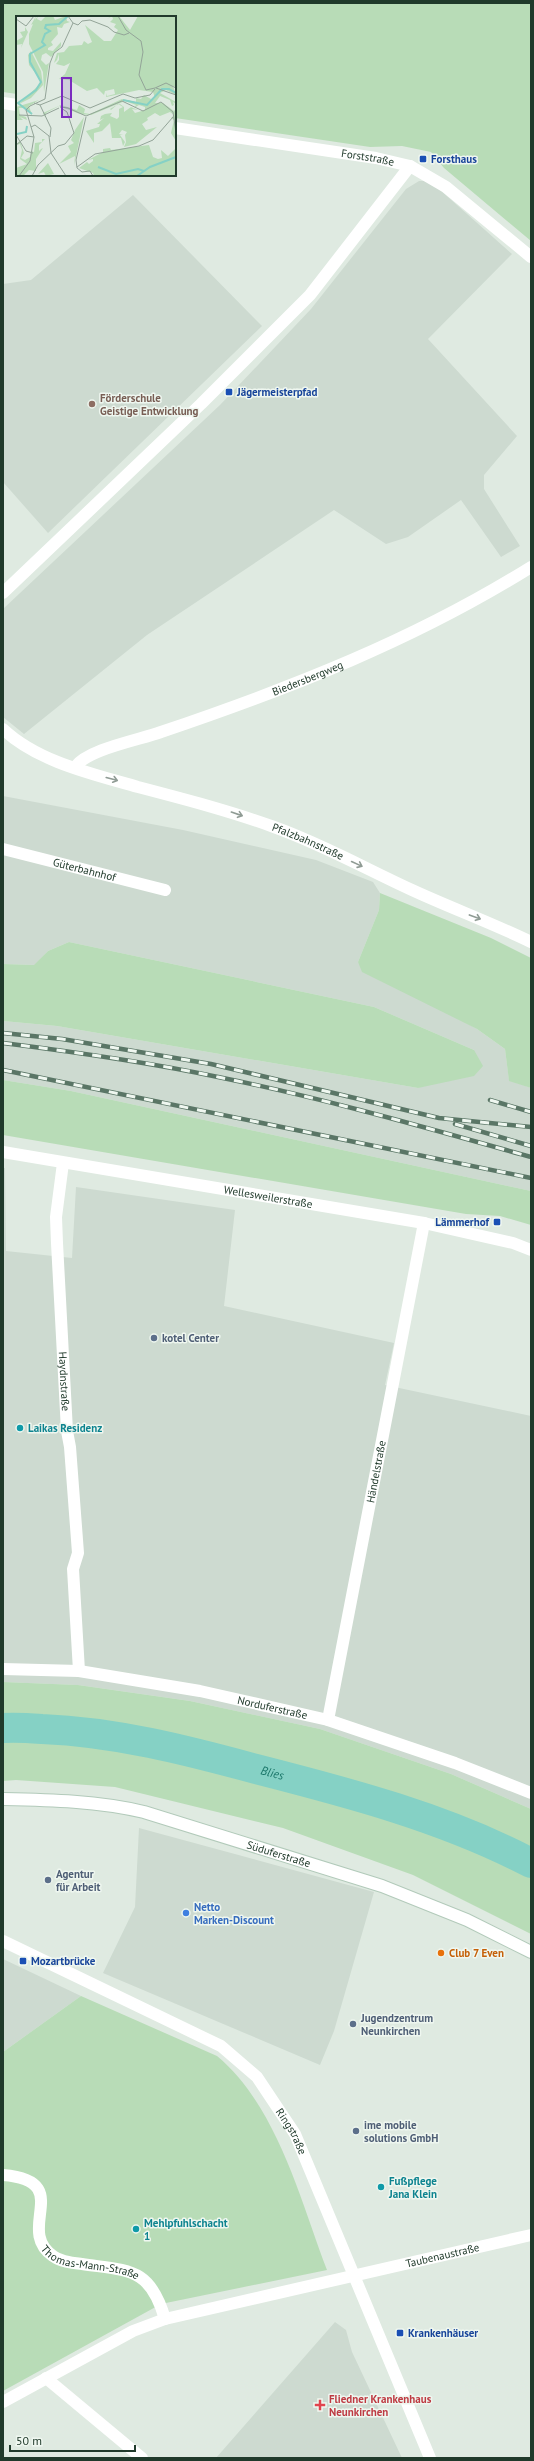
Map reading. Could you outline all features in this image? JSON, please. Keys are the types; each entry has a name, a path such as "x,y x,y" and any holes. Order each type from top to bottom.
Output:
{"street":[{"path":"3,103 16,105"},
{"name":"Forststraße","path":"176,128 376,158 410,166 446,187 531,257"},
{"path":"3,593 201,404 310,295 410,166"},
{"name":"Biedersbergweg","path":"74,767 87,757 161,732 327,671 423,629 531,567"},
{"name":"Pfalzbahnstraße","path":"3,729 26,746 74,767 275,827 459,912 499,926 531,942"},
{"name":"Güterbahnhof","path":"3,849 165,890"},
{"name":"Wellesweilerstraße","path":"3,1152 424,1223 513,1243 531,1250"},
{"name":"Haydnstraße","path":"63,1163 57,1210 57,1243 67,1431 70,1447 78,1553 73,1569 79,1671"},
{"name":"Händelstraße","path":"328,1720 424,1223"},
{"name":"Norduferstraße","path":"3,1670 79,1671 200,1690 328,1720 455,1763 531,1793"},
{"name":"Süduferstraße","path":"3,1800 16,1799 67,1801 122,1806 144,1812 382,1886 467,1920 531,1952"},
{"name":"Ringstraße","path":"3,1941 221,2046 239,2059 257,2077 294,2134 430,2458"},
{"name":"Thomas-Mann-Straße","path":"3,2175 23,2177 32,2181 38,2187 41,2202 39,2233 41,2242 53,2256 66,2261 126,2270 135,2274 156,2292 165,2319"},
{"name":"Taubenaustraße","path":"354,2276 531,2235"},
{"path":"3,2402 133,2331 165,2319 354,2276"},
{"path":"46,2378 142,2458"}],"shaded area":[{"path":"419,181 430,181 512,254 428,339 517,436 484,475 484,489 520,546 501,557 461,500 408,537 386,544 334,510 147,635 24,734 3,717 3,609 220,405 311,309 406,189"},
{"name":"Förderschule Geistige Entwicklung","path":"133,195 262,326 48,533 3,482 3,284 31,280"},
{"path":"3,796 183,830 316,860 373,882 380,893 379,910 358,962 477,1029 505,1049 509,1080 531,1088 531,1191 71,1091 3,1080 3,1021 57,1026 418,1088 474,1050 374,1007 69,942 48,951 35,965 3,964"},
{"path":"3,1168 5,1168 6,1251 72,1258 76,1187 235,1210 224,1306 394,1343 385,1385 531,1416 531,1809 451,1774 320,1729 190,1701 78,1685 3,1682"},
{"path":"139,1828 374,1892 334,2031 320,2065 103,1973 135,1907"},
{"path":"3,1959 81,1996 3,2052"},
{"name":"Fliedner Krankenhaus Neunkirchen","path":"335,2322 346,2330 352,2352 402,2458 216,2458"}],"green space":[{"path":"3,3 531,3 531,241 444,168 431,152 402,146 370,147 176,118 176,16 16,16 16,94 3,92"},
{"path":"380,893 491,938 531,958 531,1088 509,1081 505,1049 477,1029 362,972 358,962 379,910"},
{"path":"69,942 374,1007 474,1050 483,1066 474,1076 418,1088 57,1026 3,1021 3,964 34,965 48,951"},
{"path":"3,1080 71,1091 531,1191 531,1225 500,1216 466,1214 3,1135"},
{"path":"3,1682 78,1685 190,1701 320,1729 451,1774 531,1809 531,1934 413,1875 283,1828 115,1787 16,1780 3,1781"},
{"path":"81,1996 217,2056 238,2077 256,2101 271,2127 284,2155 327,2270 161,2304 3,2391 3,2052"}],"waterway":[{"name":"Blies","path":"3,1728 32,1728 97,1734 150,1743 203,1755 327,1787 396,1808 465,1833 531,1863"}],"railway":[{"path":"3,1033 62,1039 211,1064 439,1118 531,1127"},
{"path":"3,1043 138,1062 257,1085 375,1114 531,1157"},
{"path":"3,1070 531,1178"},
{"path":"490,1100 531,1112"},
{"path":"455,1124 531,1146"}],"place":[{"name":"Forsthaus","path":"423,159"},
{"name":"Jägermeisterpfad","path":"229,392"},
{"name":"Förderschule Geistige Entwicklung","path":"92,404"},
{"name":"Lämmerhof","path":"497,1222"},
{"name":"kotel Center","path":"154,1338"},
{"name":"Laikas Residenz","path":"20,1428"},
{"name":"Agentur für Arbeit","path":"48,1880"},
{"name":"Netto Marken-Discount","path":"186,1913"},
{"name":"Club 7 Even","path":"441,1953"},
{"name":"Mozartbrücke","path":"23,1961"},
{"name":"Jugendzentrum Neunkirchen","path":"353,2024"},
{"name":"ime mobile solutions GmbH","path":"356,2131"},
{"name":"Fußpflege Jana Klein","path":"381,2187"},
{"name":"Mehlpfuhlschacht 1","path":"136,2229"},
{"name":"Krankenhäuser","path":"400,2333"},
{"name":"Fliedner Krankenhaus Neunkirchen","path":"320,2405"}]}
